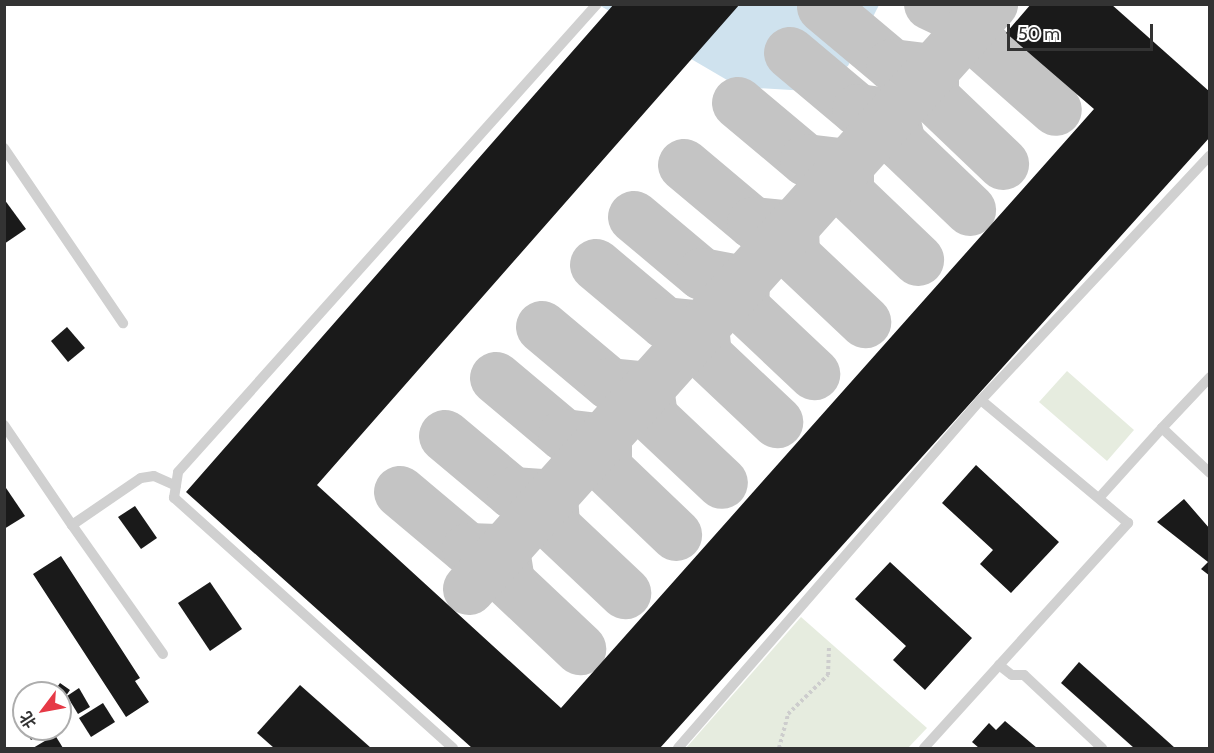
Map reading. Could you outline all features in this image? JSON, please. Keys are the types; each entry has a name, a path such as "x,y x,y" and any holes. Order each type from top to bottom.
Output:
{"lane":[{"path":"453,748 174,498 178,472 597,4"},
{"path":"4,148 123,323"},
{"path":"678,748 981,400 1209,155"},
{"path":"1099,498 1209,377"},
{"path":"924,748 1128,523 981,400"},
{"path":"4,425 163,654"},
{"path":"1162,428 1209,473"},
{"path":"72,525 141,478 154,476 176,486"},
{"path":"999,665 1012,675 1024,675 1102,748"}],"path":[{"path":"778,748 788,714 828,675 829,647"}],"shaded area":[{"path":"1067,371 1134,430 1107,461 1039,402"},
{"path":"801,617 927,728 908,748 686,748"}],"water":[{"path":"599,5 879,5 848,66 808,91 739,87"}],"building":[{"path":"614,4 740,4 317,485 561,708 1094,109 1006,33 1031,4 1111,4 1210,92 1210,137 660,748 472,748 186,492"},
{"path":"4,199 26,229 4,244"},
{"path":"67,327 85,348 68,362 51,341"},
{"path":"976,465 1059,542 1011,593 980,564 993,550 942,503"},
{"path":"4,485 25,516 4,529"},
{"path":"1184,499 1210,529 1210,576 1201,569 1208,562 1157,522"},
{"path":"135,506 157,538 141,549 118,517"},
{"path":"61,556 140,678 135,681 149,702 126,717 33,574"},
{"path":"890,562 972,638 925,690 893,660 906,646 855,599"},
{"path":"210,582 242,629 210,651 178,603"},
{"path":"1079,662 1175,748 1134,748 1061,683"},
{"path":"300,685 371,748 274,748 257,733"},
{"path":"79,688 90,707 78,714 72,704 72,693"},
{"path":"103,703 115,722 91,737 79,718"},
{"path":"1005,721 1037,748 979,748 972,742 989,723 996,730"},
{"path":"45,741 59,741 63,748 33,748"}],"taxiway":[{"path":"930,4 974,25 980,43 1056,110"},
{"path":"469,589 992,4"},
{"path":"823,7 892,65 933,70 933,97 1003,164"},
{"path":"790,53 858,110 893,115 900,143 970,210"},
{"path":"738,103 806,160 848,165 848,193 918,260"},
{"path":"684,165 753,223 793,227 794,255 865,322"},
{"path":"634,217 702,274 744,282 743,307 814,374"},
{"path":"596,265 665,323 703,327 706,355 777,422"},
{"path":"542,327 610,384 648,388 652,417 722,483"},
{"path":"496,378 564,435 606,440 606,468 676,535"},
{"path":"445,436 513,493 552,496 554,526 625,593"},
{"path":"400,492 468,549 504,550 509,582 580,649"}]}
